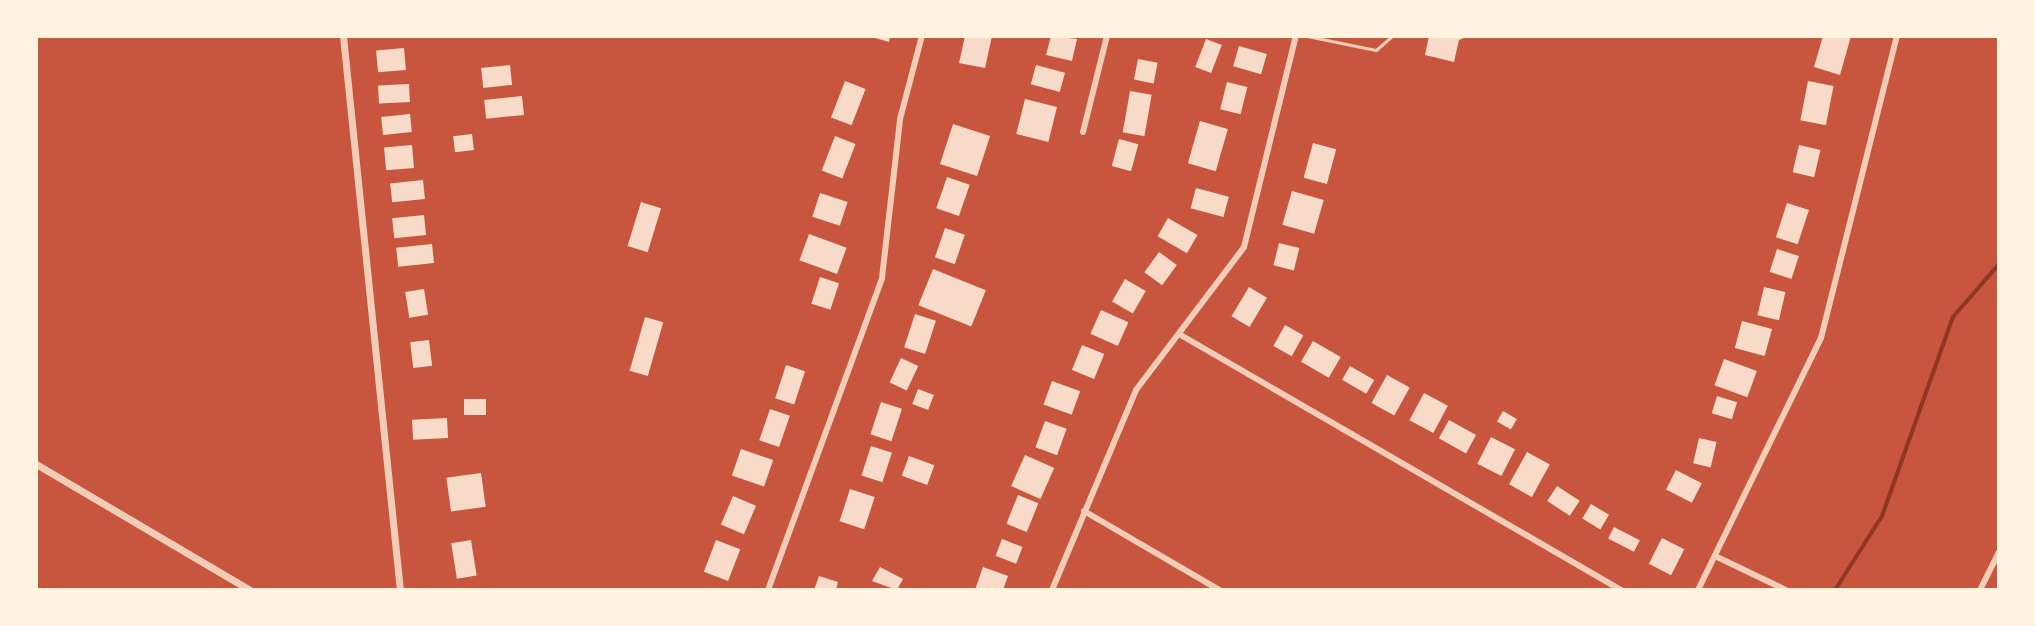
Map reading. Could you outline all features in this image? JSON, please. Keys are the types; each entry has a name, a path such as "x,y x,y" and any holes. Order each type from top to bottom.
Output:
{"street":[{"path":"343,36 400,590"},
{"path":"768,590 882,278 900,119 922,36"},
{"path":"1083,132 1107,36"},
{"path":"1052,590 1136,390 1244,247 1296,36"},
{"path":"1698,590 1821,338 1897,36"},
{"path":"1179,334 1621,590"},
{"path":"36,464 250,590"},
{"path":"1084,511 1219,590"},
{"path":"1980,590 1999,552"},
{"path":"1715,556 1786,590"}],"lane":[{"path":"1307,36 1376,50 1392,36"}],"building":[{"path":"868,36 890,36 889,42"},
{"path":"965,36 992,36 985,68 959,63"},
{"path":"1051,36 1077,39 1072,61 1046,55"},
{"path":"1429,36 1469,36 1459,40 1454,62 1425,55"},
{"path":"1823,36 1851,36 1840,75 1814,67"},
{"path":"1206,39 1222,45 1211,73 1195,67"},
{"path":"1239,46 1267,54 1261,74 1233,66"},
{"path":"404,48 406,70 378,72 376,50"},
{"path":"1138,59 1158,63 1154,83 1134,80"},
{"path":"510,65 512,85 483,88 481,68"},
{"path":"1036,65 1065,73 1060,92 1031,84"},
{"path":"845,81 866,89 852,125 831,117"},
{"path":"1808,81 1834,86 1826,125 1800,120"},
{"path":"1227,82 1247,87 1241,114 1220,109"},
{"path":"409,84 410,102 379,104 378,86"},
{"path":"1130,91 1152,95 1144,136 1123,132"},
{"path":"522,96 524,115 486,119 484,100"},
{"path":"1025,99 1057,107 1048,142 1016,134"},
{"path":"410,114 412,132 383,135 381,117"},
{"path":"1200,121 1228,129 1216,171 1188,163"},
{"path":"953,124 990,136 977,176 940,164"},
{"path":"472,134 474,150 455,152 453,136"},
{"path":"835,136 856,144 842,178 822,171"},
{"path":"1119,139 1138,144 1131,171 1112,166"},
{"path":"1313,143 1336,149 1327,184 1304,178"},
{"path":"412,145 414,168 386,170 384,147"},
{"path":"1799,145 1820,150 1814,177 1793,172"},
{"path":"947,177 970,185 959,216 936,208"},
{"path":"423,180 425,199 392,202 390,183"},
{"path":"1196,188 1229,197 1223,217 1191,208"},
{"path":"1292,191 1324,200 1314,234 1282,225"},
{"path":"820,193 848,202 840,226 812,217"},
{"path":"641,202 661,208 648,252 628,246"},
{"path":"1787,203 1809,210 1798,244 1776,237"},
{"path":"424,215 426,235 394,238 392,218"},
{"path":"1168,218 1197,235 1187,253 1158,236"},
{"path":"945,228 965,235 955,264 935,257"},
{"path":"809,234 847,248 837,274 799,260"},
{"path":"1279,243 1299,248 1294,270 1273,265"},
{"path":"432,244 434,263 398,267 396,248"},
{"path":"1777,249 1799,256 1791,279 1770,272"},
{"path":"1159,252 1177,265 1162,285 1144,272"},
{"path":"933,269 986,290 971,327 918,305"},
{"path":"820,277 839,283 830,310 811,304"},
{"path":"1125,279 1146,291 1133,314 1112,302"},
{"path":"1249,287 1267,298 1249,327 1231,316"},
{"path":"1764,287 1785,292 1779,320 1757,315"},
{"path":"424,289 428,315 409,318 405,292"},
{"path":"1101,310 1128,322 1118,346 1090,334"},
{"path":"915,314 936,321 925,354 904,347"},
{"path":"645,317 663,322 648,376 630,371"},
{"path":"1742,321 1772,329 1765,356 1735,348"},
{"path":"1285,325 1303,335 1292,356 1273,346"},
{"path":"429,340 432,366 413,368 410,342"},
{"path":"1313,341 1341,357 1329,378 1301,362"},
{"path":"1082,345 1104,354 1094,379 1072,370"},
{"path":"901,358 918,366 907,391 890,382"},
{"path":"1724,359 1757,371 1747,397 1714,385"},
{"path":"786,365 805,371 794,404 775,398"},
{"path":"1350,366 1374,380 1366,394 1342,380"},
{"path":"1387,375 1410,388 1394,416 1371,403"},
{"path":"1052,381 1080,391 1072,415 1043,404"},
{"path":"918,389 934,395 928,410 912,404"},
{"path":"1424,393 1448,406 1433,433 1409,420"},
{"path":"1717,396 1737,402 1732,419 1712,413"},
{"path":"464,399 486,399 486,415 464,415"},
{"path":"881,402 902,409 891,441 870,434"},
{"path":"770,409 790,416 779,447 759,440"},
{"path":"1503,411 1517,419 1511,429 1497,421"},
{"path":"447,418 448,438 413,440 412,420"},
{"path":"1449,420 1476,435 1466,453 1439,438"},
{"path":"1045,421 1067,429 1057,455 1035,447"},
{"path":"1491,437 1515,449 1501,476 1477,464"},
{"path":"1699,438 1717,442 1711,467 1693,463"},
{"path":"871,446 892,453 882,482 861,475"},
{"path":"741,449 773,460 764,487 732,475"},
{"path":"1527,452 1550,465 1532,497 1509,484"},
{"path":"1025,455 1054,468 1040,499 1011,486"},
{"path":"909,456 934,465 927,485 902,476"},
{"path":"1676,470 1702,483 1692,503 1666,490"},
{"path":"481,473 486,507 451,512 446,478"},
{"path":"1557,486 1580,501 1570,516 1547,501"},
{"path":"850,489 875,497 864,529 839,521"},
{"path":"1018,495 1038,503 1027,532 1006,524"},
{"path":"733,496 756,506 744,534 721,525"},
{"path":"1591,504 1609,515 1600,529 1582,519"},
{"path":"1614,527 1640,540 1634,552 1608,539"},
{"path":"1662,538 1684,549 1671,575 1649,564"},
{"path":"1002,539 1023,547 1016,564 996,556"},
{"path":"471,540 477,576 457,579 451,543"},
{"path":"716,540 740,549 728,581 704,572"},
{"path":"880,567 903,579 897,590 872,581"},
{"path":"983,567 1008,576 1003,590 975,590"},
{"path":"819,576 838,582 836,590 814,590"}],"waterway":[{"path":"1835,590 1882,516 1953,317 1999,264"}]}
